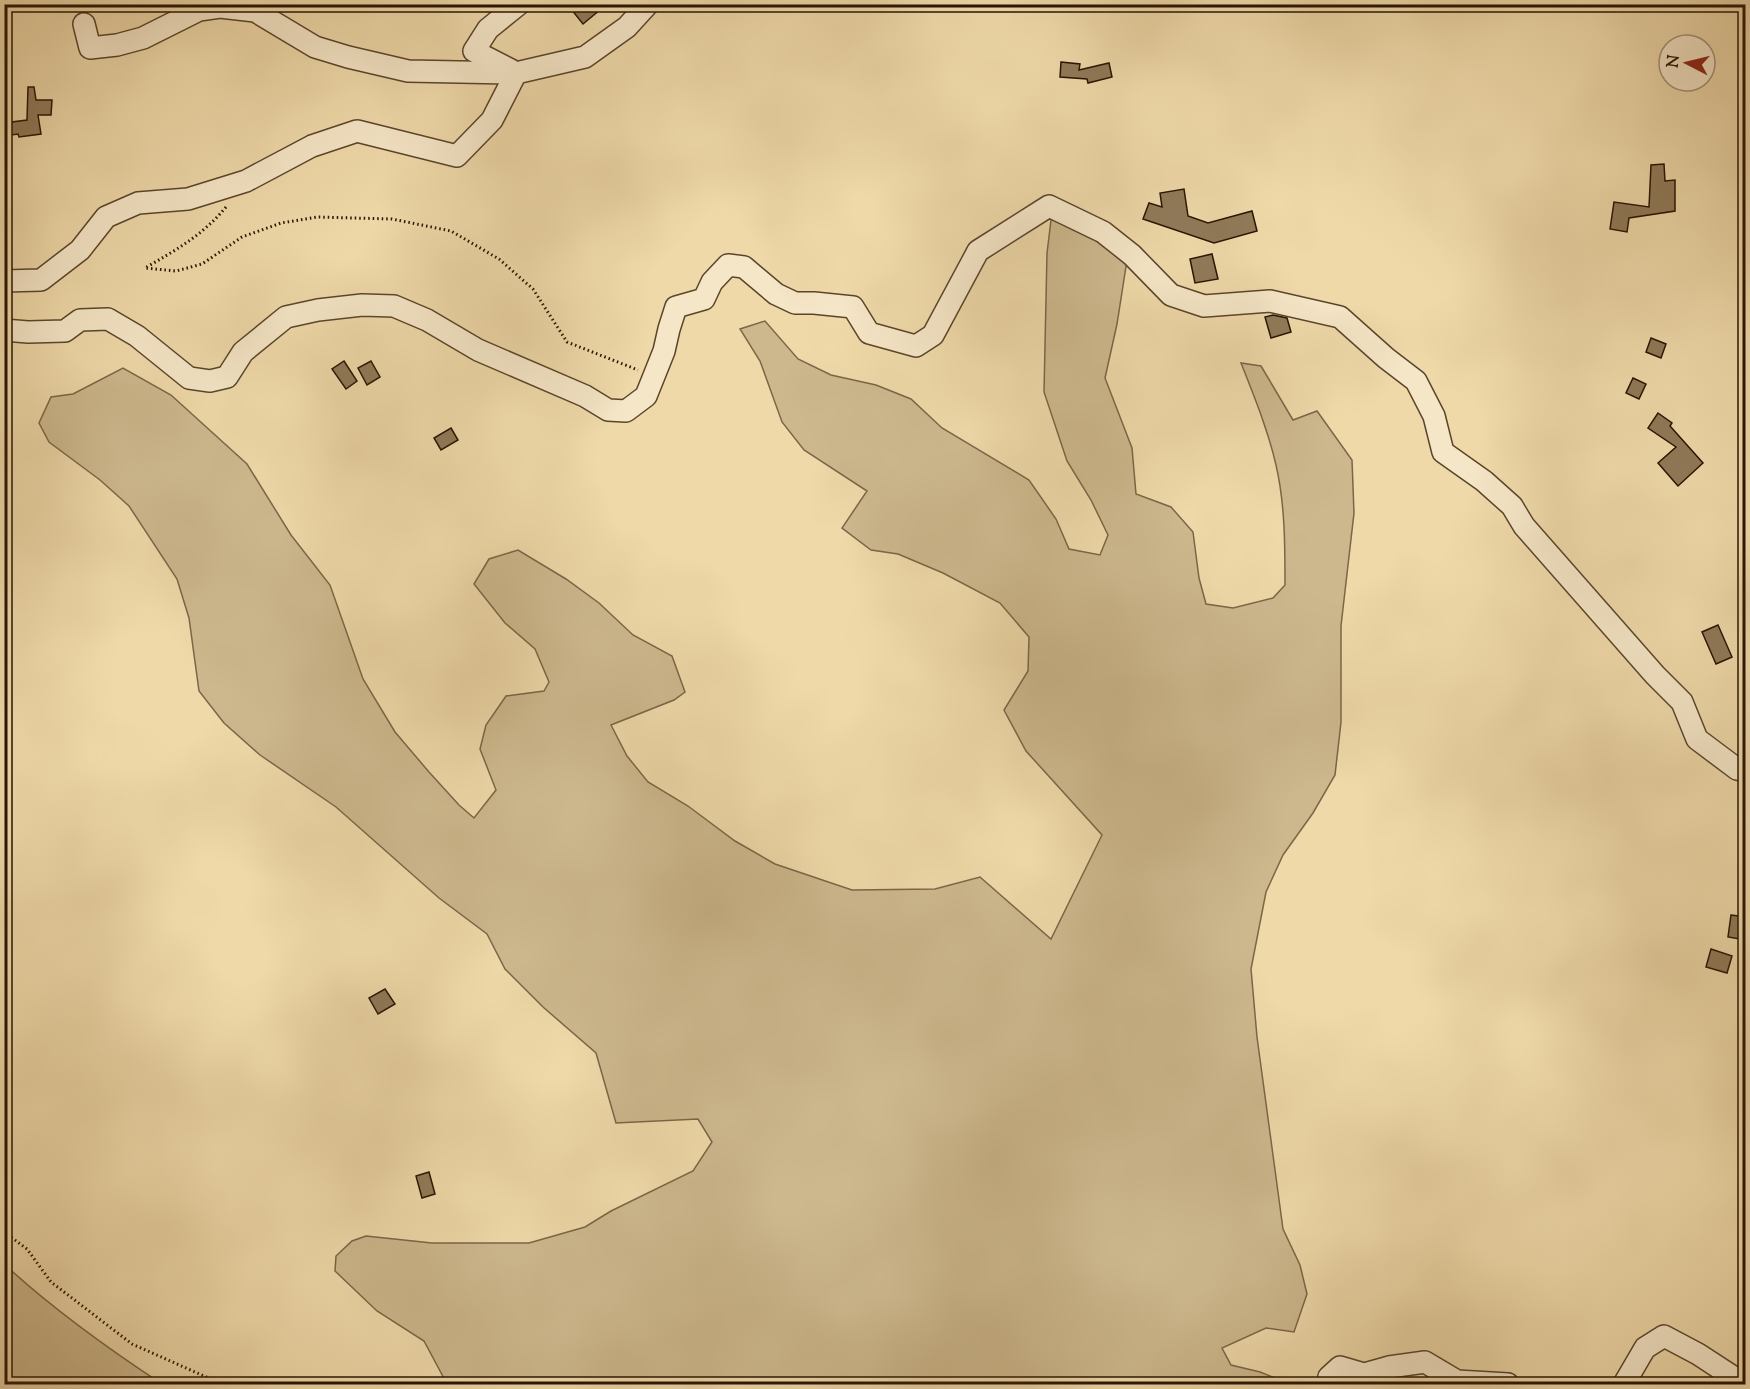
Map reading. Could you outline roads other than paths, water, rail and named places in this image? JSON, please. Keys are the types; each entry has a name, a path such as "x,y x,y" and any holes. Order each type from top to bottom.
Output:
{"street":[{"path":"516,73 474,51 488,29 519,4"},
{"path":"84,24 90,48 117,45 143,38 199,10 220,7 236,8 255,12 315,46 408,71 516,73 585,57 627,27 648,4"},
{"path":"4,281 41,280 80,250 106,217 138,203 188,199 246,181 312,146 357,131 457,156 492,120 516,73"},
{"path":"4,330 65,331 80,320 108,319 137,336 189,378 210,381 227,377 243,352 286,317 318,310 362,305 394,306 427,320 478,350 585,396 608,410 626,411 646,396 664,351 676,307 704,299 712,282 728,265 744,267 776,294 795,303 853,307 869,333 916,346 933,335 978,251 1049,206 1103,232 1132,255 1170,296 1204,306 1270,301 1340,317 1416,381 1434,416 1443,452 1484,481 1512,506 1524,526 1655,675 1682,702 1697,739 1737,769 1746,771"},
{"path":"1624,1384 1646,1348 1664,1336 1698,1354 1744,1384"},
{"path":"1332,1384 1329,1377 1340,1367 1364,1374 1389,1367 1425,1362 1457,1381 1508,1384"}]}
